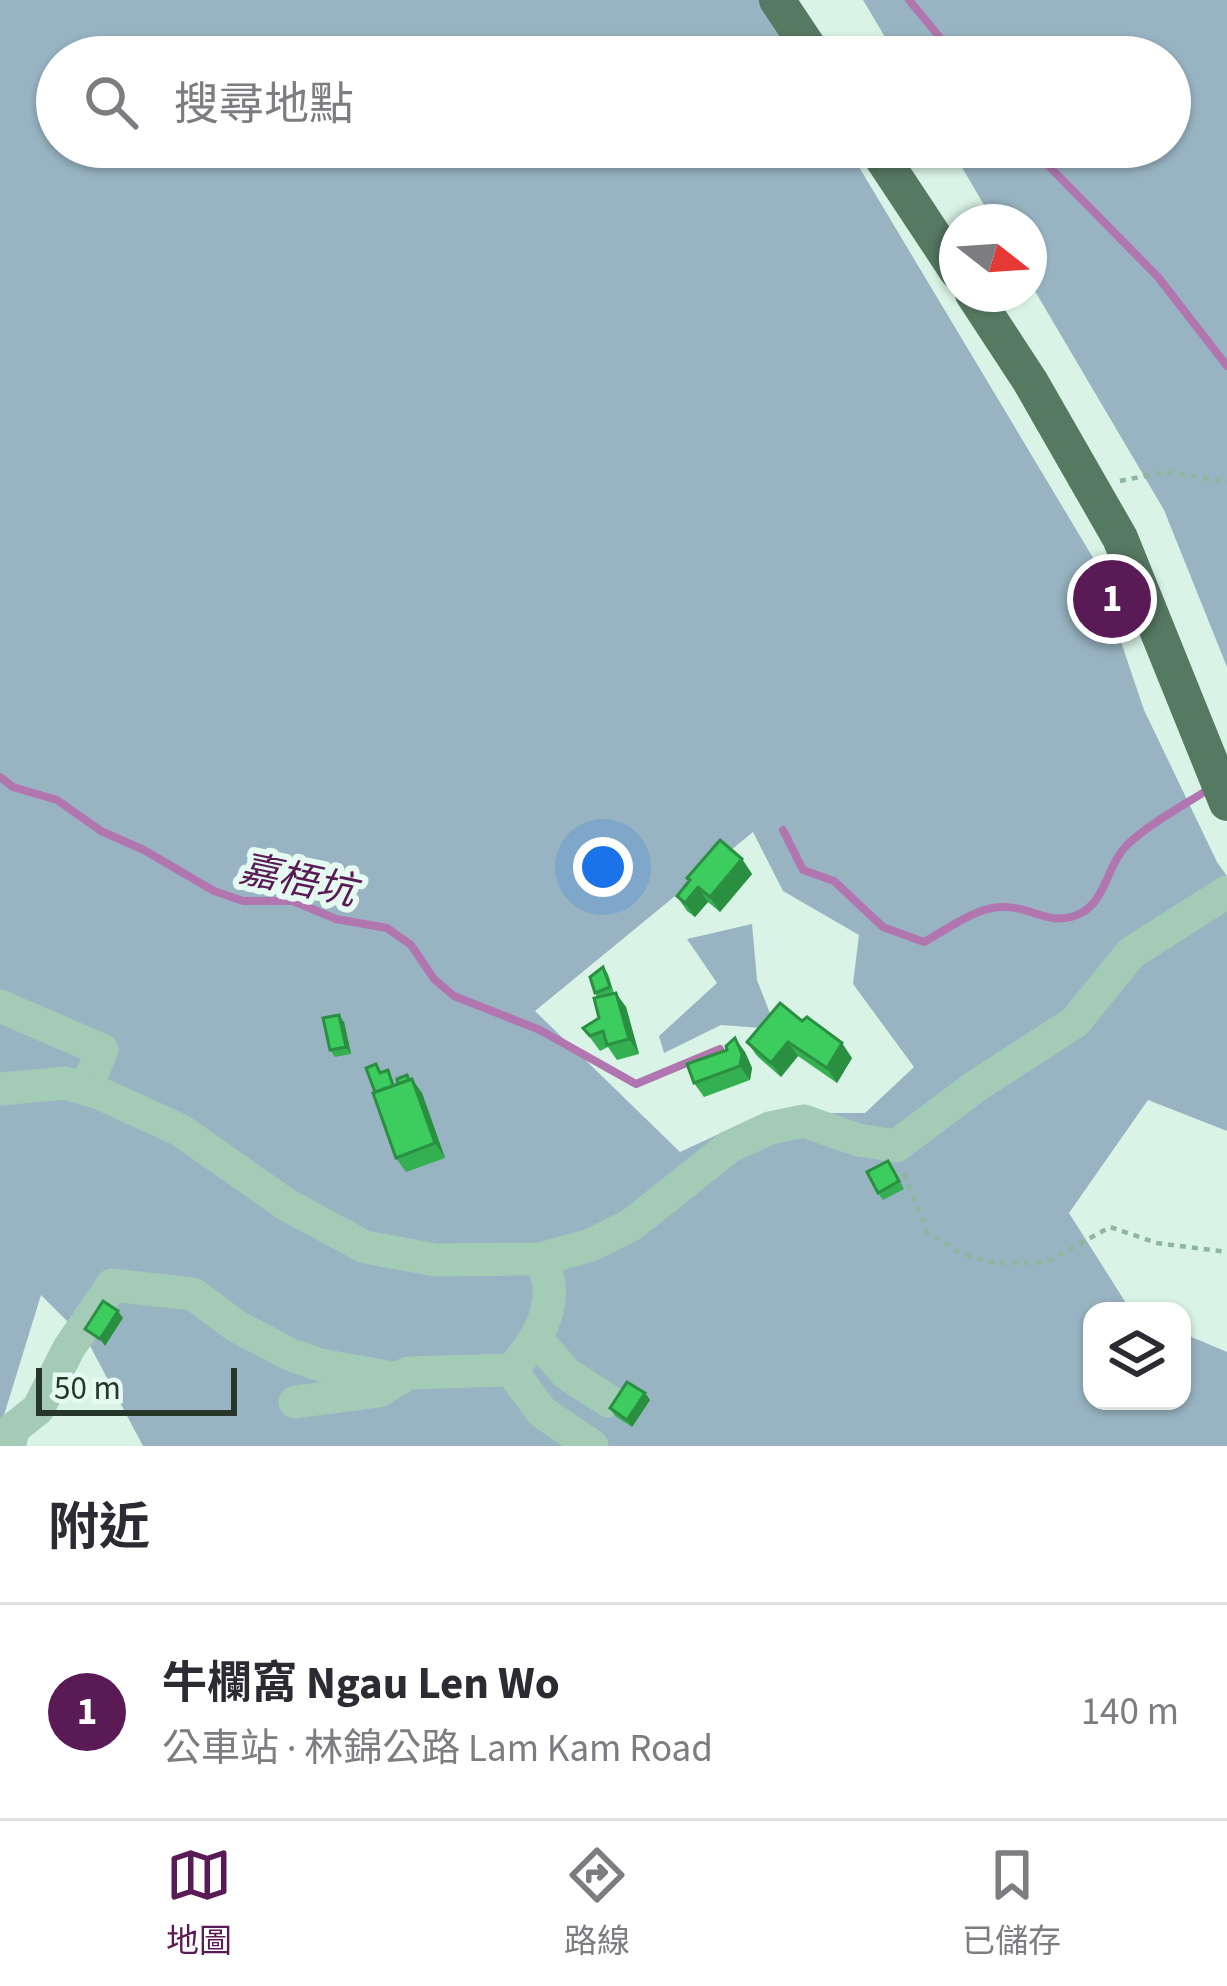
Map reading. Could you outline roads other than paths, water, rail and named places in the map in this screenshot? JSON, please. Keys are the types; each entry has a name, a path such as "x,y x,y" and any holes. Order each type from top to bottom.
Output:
{"main road":[{"path":"776,0 800,36"},
{"path":"888,168 939,244"},
{"path":"985,312 1120,538 1227,803"}],"lane":[{"path":"0,1089 65,1083 86,1089 180,1130 287,1205 365,1247 436,1260 541,1259 591,1245 632,1225 729,1147 770,1128 805,1121 858,1140 893,1145 1075,1022 1131,953 1227,892"},
{"path":"0,1006 102,1050 86,1089"},
{"path":"295,1402 379,1391 408,1373 511,1370 544,1325 551,1280 541,1259"},
{"path":"10,1446 14,1428 38,1409 69,1348 112,1285 193,1294 236,1326 289,1354 320,1365 399,1379"},
{"path":"536,1339 567,1374 609,1401"},
{"path":"511,1370 542,1412 592,1446"}],"waterway":[{"path":"909,0 939,36"},
{"path":"1051,168 1158,277 1227,366"},
{"name":"嘉梧坑","path":"0,777 13,787 57,800 101,831 214,891 243,901 293,901 336,919 387,928 411,945 434,979 454,996 540,1030 636,1084 720,1049"},
{"path":"783,830 803,870 834,881 883,927 924,942 990,908 1011,907 1060,919 1081,913 1096,900 1127,845 1212,787"}],"place":[{"name":"牛欄窩 Ngau Len Wo","path":"1112,599"}]}
